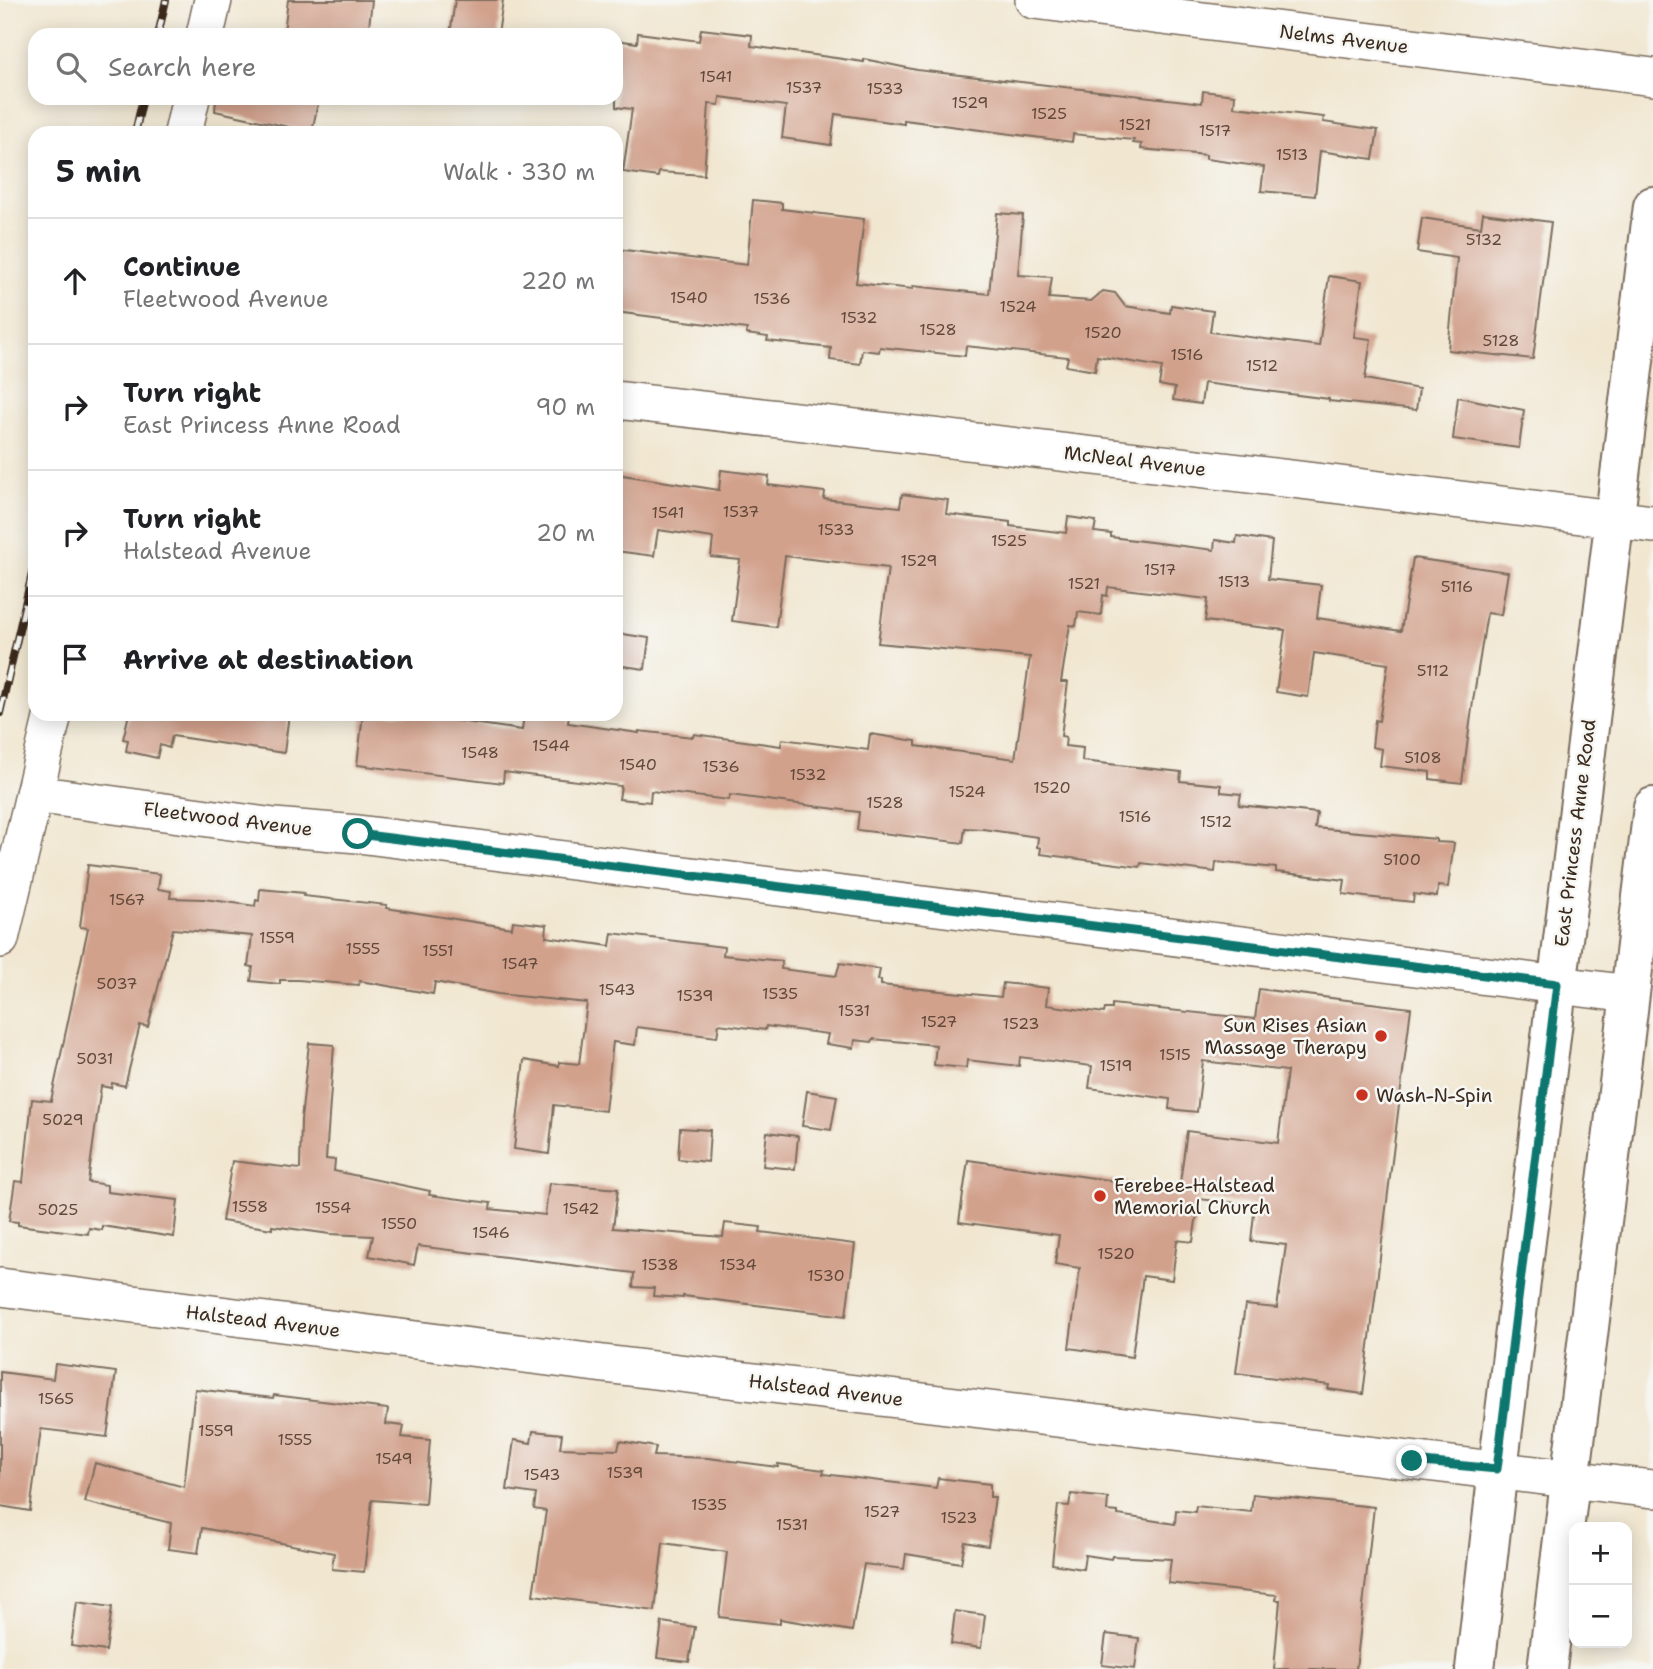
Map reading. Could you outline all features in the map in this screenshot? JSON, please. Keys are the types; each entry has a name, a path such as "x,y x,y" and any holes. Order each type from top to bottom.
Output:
{"main road":[{"name":"East Princess Anne Road","path":"1475,1669 1497,1469 1653,206"},
{"path":"1547,1669 1653,807"}],"street":[{"path":"207,28 213,0"},
{"name":"Nelms Avenue","path":"1034,0 1653,78"},
{"path":"185,126 189,105"},
{"name":"McNeal Avenue","path":"623,401 1653,524"},
{"path":"0,939 50,721"},
{"name":"Fleetwood Avenue","path":"34,794 274,827 358,834 1630,994"},
{"name":"Halstead Avenue","path":"0,1287 604,1364 1653,1489"}],"building":[{"path":"288,0 372,0 369,28 284,28"},
{"path":"455,0 503,0 499,28 451,28"},
{"path":"701,29 752,35 751,46 864,62 864,59 917,70 1202,103 1203,91 1235,95 1234,107 1324,117 1323,122 1378,130 1373,159 1320,151 1315,196 1261,191 1264,167 1206,159 1206,155 1141,149 1142,144 1133,143 1134,140 1073,134 1072,142 904,120 904,124 835,114 831,145 782,138 786,106 720,97 719,105 709,104 704,175 659,172 658,177 623,172 632,109 616,107 623,105 623,41 637,43 638,33 699,41"},
{"path":"215,105 318,105 313,126 284,126 215,111"},
{"path":"753,200 782,203 782,209 864,219 856,283 989,294 997,213 1023,215 1018,275 1052,277 1049,298 1091,301 1103,291 1115,293 1125,306 1170,313 1171,305 1213,311 1210,332 1319,346 1329,276 1362,281 1354,337 1371,339 1365,379 1419,389 1416,410 1204,383 1201,404 1173,400 1175,388 1159,385 1162,367 1097,356 1095,371 1066,366 1068,357 966,346 965,356 880,347 879,352 862,350 860,364 830,360 831,348 767,341 768,337 746,334 747,329 623,313 623,250 747,265"},
{"path":"1483,213 1551,222 1533,359 1448,350 1457,258 1417,252 1422,218 1481,227"},
{"path":"1458,397 1524,410 1519,448 1453,439"},
{"path":"721,470 769,476 768,485 825,492 824,499 900,507 902,494 948,500 946,514 1010,522 1010,526 1066,533 1068,517 1096,521 1094,532 1111,534 1111,537 1214,550 1215,540 1236,543 1237,536 1272,541 1268,579 1321,585 1317,618 1401,631 1413,558 1508,572 1501,615 1487,613 1462,783 1430,779 1430,772 1380,766 1382,749 1372,747 1375,720 1379,721 1388,664 1314,653 1308,697 1276,692 1285,630 1205,621 1208,599 1108,587 1107,596 1103,595 1101,615 1078,612 1076,626 1070,625 1061,682 1068,682 1061,736 1066,737 1065,746 1083,748 1082,761 1181,772 1180,781 1221,785 1221,792 1241,794 1239,805 1317,813 1315,828 1454,843 1448,887 1438,886 1437,897 1414,894 1413,902 1365,897 1343,894 1345,880 1276,872 1276,868 1216,862 1215,872 1141,863 1140,867 1040,854 1041,848 1037,847 1038,837 983,829 965,828 963,843 857,830 859,812 730,795 729,800 651,791 650,802 619,799 621,786 504,772 503,783 357,765 362,721 458,721 522,730 523,721 568,721 639,733 693,737 694,734 781,746 782,739 868,750 870,734 916,741 916,746 1015,759 1030,657 878,643 888,568 785,556 776,627 732,621 740,560 711,557 713,538 658,530 654,556 623,552 623,475 719,490"},
{"path":"623,634 649,638 645,669 623,666"},
{"path":"127,721 288,721 284,753 172,736 169,748 160,745 157,758 126,751 128,740 123,739"},
{"path":"88,865 160,874 158,889 171,891 170,898 204,899 255,906 256,900 259,901 260,889 304,893 303,896 387,905 386,908 512,928 513,921 547,925 546,937 610,946 612,933 724,947 723,955 782,961 781,969 836,976 840,963 880,969 878,980 881,980 881,985 1001,997 1003,983 1048,988 1046,1005 1104,1013 1105,1009 1112,1009 1112,1004 1255,1019 1259,989 1411,1008 1363,1394 1328,1389 1329,1385 1236,1373 1245,1305 1277,1308 1286,1245 1251,1241 1255,1205 1199,1199 1193,1242 1177,1240 1172,1280 1143,1276 1132,1357 1069,1348 1080,1268 1055,1264 1059,1235 959,1222 968,1160 1179,1190 1187,1131 1278,1143 1287,1071 1203,1061 1197,1112 1169,1109 1170,1099 1089,1088 1092,1066 1020,1057 1019,1066 967,1060 966,1068 934,1065 936,1045 873,1039 872,1042 855,1040 854,1048 826,1044 828,1034 766,1026 765,1030 719,1024 717,1037 637,1027 635,1045 613,1042 605,1111 554,1105 549,1154 514,1149 524,1060 559,1066 559,1062 579,1064 587,1003 498,994 435,982 433,994 360,981 359,985 298,980 280,980 280,984 251,981 253,967 248,966 252,936 173,929 148,1027 140,1025 125,1086 112,1083 111,1088 101,1086 88,1182 107,1185 107,1192 178,1200 174,1237 102,1226 102,1230 89,1228 88,1234 18,1225 18,1222 9,1221 15,1181 23,1182 32,1099 51,1101 88,928 80,927"},
{"path":"309,1043 334,1045 326,1159 335,1160 334,1171 430,1191 429,1195 491,1203 490,1209 545,1215 549,1183 618,1189 613,1228 723,1237 725,1223 761,1227 760,1232 855,1244 846,1316 683,1296 653,1296 654,1288 633,1287 634,1273 418,1246 414,1265 369,1256 373,1236 330,1234 272,1226 272,1229 222,1221 232,1161 300,1169 301,1120"},
{"path":"807,1091 837,1096 831,1130 802,1126"},
{"path":"680,1128 710,1130 708,1162 678,1159"},
{"path":"767,1132 798,1136 795,1169 763,1166"},
{"path":"55,1364 116,1372 107,1437 41,1429 30,1511 0,1506 0,1372 53,1379"},
{"path":"195,1389 273,1398 274,1395 388,1409 386,1424 404,1426 402,1437 430,1440 425,1504 372,1500 364,1572 332,1569 334,1553 202,1528 198,1553 168,1549 171,1523 85,1502 95,1463 184,1487"},
{"path":"533,1431 562,1434 560,1448 618,1450 620,1441 656,1447 654,1456 708,1458 778,1467 778,1464 824,1470 823,1474 936,1488 938,1478 990,1484 990,1497 995,1497 988,1546 965,1542 961,1563 906,1554 904,1569 864,1564 852,1631 780,1619 780,1624 719,1617 727,1552 663,1543 655,1611 533,1595 546,1511 534,1509 536,1494 507,1490 514,1440 531,1443"},
{"path":"1071,1494 1108,1498 1107,1511 1118,1512 1118,1515 1175,1524 1176,1510 1195,1512 1196,1506 1251,1512 1253,1494 1374,1507 1356,1669 1274,1669 1280,1600 1276,1600 1277,1595 1168,1583 1171,1559 1112,1556 1111,1559 1085,1555 1083,1569 1052,1564 1058,1505 1069,1506"},
{"path":"77,1602 112,1607 106,1651 71,1646"},
{"path":"955,1611 985,1615 981,1648 951,1644"},
{"path":"662,1622 695,1627 689,1662 657,1658"},
{"path":"1106,1634 1139,1638 1135,1669 1102,1665"}],"railway":[{"path":"160,28 166,0"},
{"path":"137,126 141,105"},
{"path":"0,713 28,591"}],"place":[{"name":"Sun Rises Asian Massage Therapy","path":"1381,1036"},
{"name":"Wash-N-Spin","path":"1362,1095"},
{"name":"Ferebee-Halstead Memorial Church","path":"1100,1196"}],"route":[{"path":"358,834 1557,984 1497,1469 1412,1461"}]}
